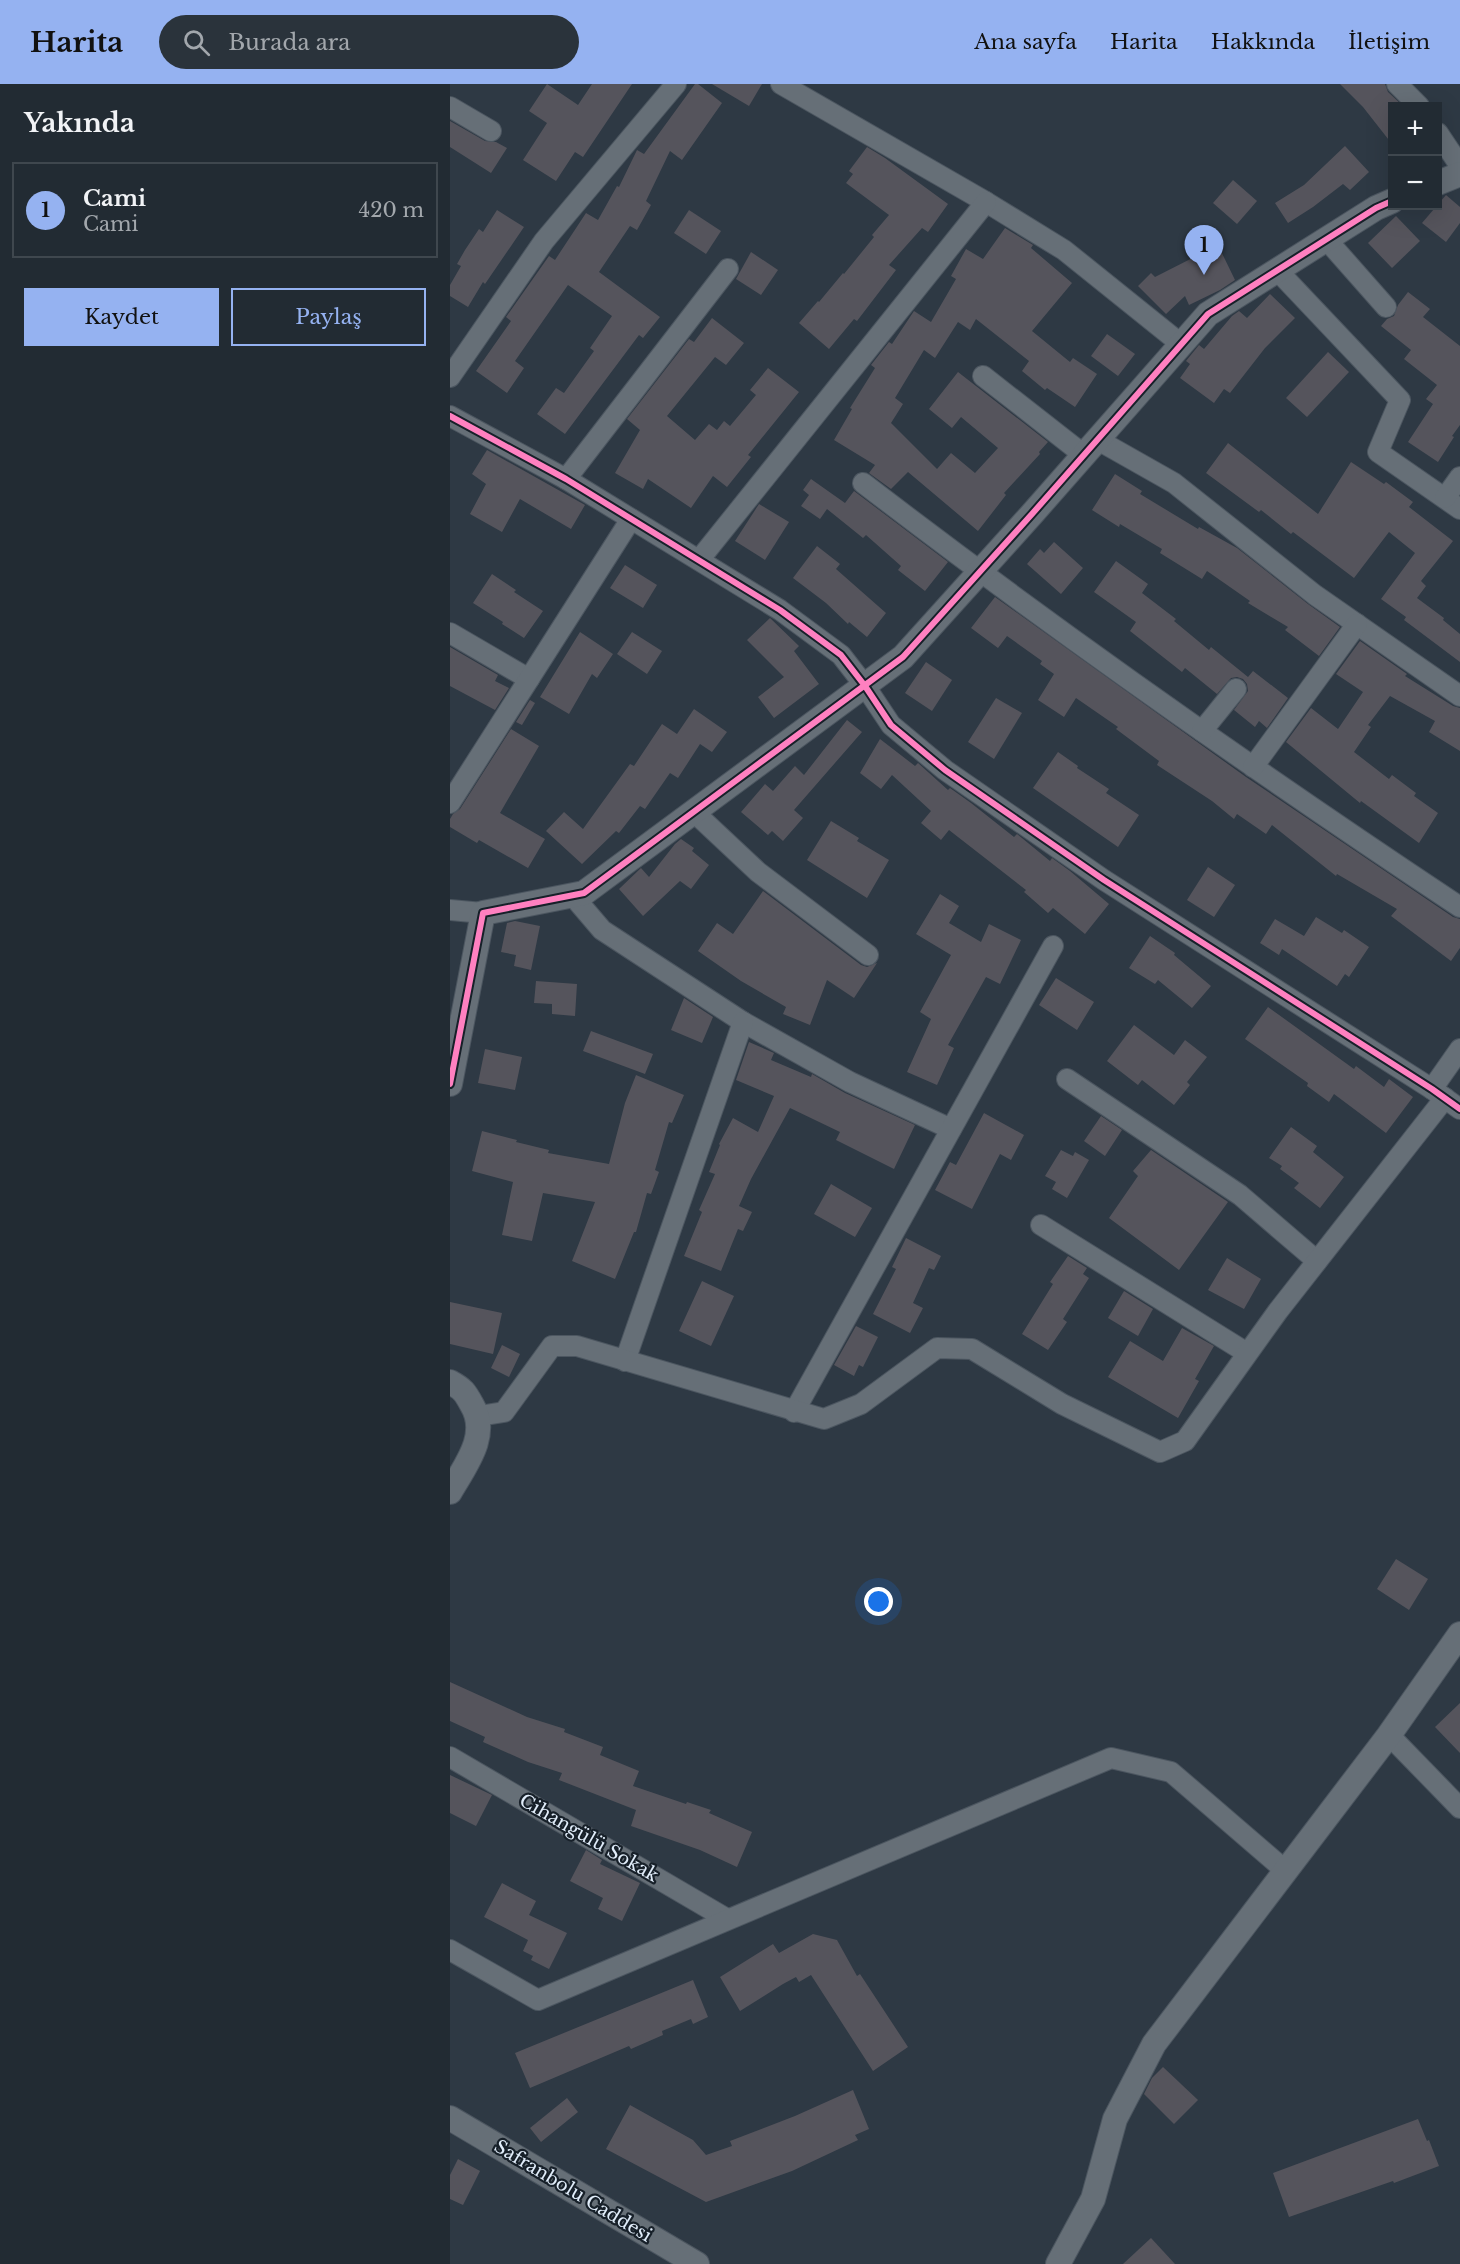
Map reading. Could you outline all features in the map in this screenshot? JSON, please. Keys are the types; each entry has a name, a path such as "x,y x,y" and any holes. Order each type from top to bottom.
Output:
{"street":[{"path":"450,377 544,241 676,84"},
{"path":"781,84 986,202 1064,250 1181,344"},
{"path":"1397,84 1415,102"},
{"path":"450,107 491,131"},
{"path":"1442,140 1460,166"},
{"path":"1442,181 1460,174"},
{"path":"699,560 986,202"},
{"path":"450,910 483,913 584,893 865,686 903,657 1208,314 1376,208 1388,203"},
{"path":"1326,239 1386,307"},
{"path":"566,479 728,268"},
{"path":"1277,270 1400,400 1378,452 1453,504 1460,477"},
{"path":"983,376 1091,447 1174,483 1315,595 1460,696"},
{"path":"450,416 566,479 780,610 841,655 891,725 945,771 1104,879 1446,1099"},
{"path":"863,483 980,572 1312,809 1460,907"},
{"path":"450,803 632,519"},
{"path":"1253,767 1357,624"},
{"path":"450,633 529,679"},
{"path":"1202,730 1236,689"},
{"path":"694,812 758,872 868,956"},
{"path":"573,896 602,930 743,1022 849,1082 951,1129"},
{"path":"450,1084 483,913"},
{"path":"794,1412 1053,946"},
{"path":"625,1361 743,1022"},
{"path":"478,1416 504,1413 552,1346 577,1346 824,1419 861,1404 937,1348 972,1349 1062,1404 1160,1452 1185,1441 1317,1261 1446,1099 1460,1049"},
{"path":"1067,1079 1240,1195 1317,1261"},
{"path":"1041,1226 1248,1353"},
{"path":"450,1382 463,1389 478,1416 477,1444 450,1492"},
{"path":"1058,2264 1093,2199 1114,2119 1154,2044 1389,1735 1460,1634"},
{"path":"1389,1735 1460,1808"},
{"name":"Cihangülü Sokak","path":"450,1757 728,1919"},
{"path":"450,1950 538,2000 1112,1758 1171,1772 1286,1871"},
{"name":"Safranbolu Caddesi","path":"450,2118 697,2264"}],"building":[{"path":"547,84 578,105 592,84 632,84 583,157 575,152 556,181 523,160 547,123 529,111"},
{"path":"695,84 722,103 682,160 670,151 646,201 651,205 637,230 630,226 599,272 660,317 643,338 639,335 565,434 537,414 556,388 564,393 594,351 590,348 612,316 568,285 515,361 524,368 507,393 476,371 511,321 506,317 549,256 555,260 586,213 598,220 617,186 619,187 637,150 644,154"},
{"path":"712,84 762,84 749,106"},
{"path":"1340,84 1385,84 1388,92 1399,102 1388,102 1388,139 1363,107"},
{"path":"450,121 485,141 496,142 507,148 491,173 450,147"},
{"path":"1345,146 1369,172 1350,190 1343,184 1288,223 1275,203 1304,185"},
{"path":"867,147 948,204 928,232 922,228 889,265 896,270 857,321 854,319 829,349 799,323 844,274 889,215 846,183 853,174 849,171"},
{"path":"1233,180 1257,201 1237,224 1213,203"},
{"path":"1446,195 1460,207 1460,223 1446,242 1422,223 1433,210 1442,210 1442,200"},
{"path":"497,210 524,227 485,284 483,282 468,307 450,296 450,285 461,266 457,264 465,250 479,229 483,232"},
{"path":"689,210 721,231 706,254 674,233"},
{"path":"1396,216 1420,241 1392,268 1368,243"},
{"path":"1005,228 1033,245 1031,248 1072,283 1032,331 1070,362 1073,358 1097,374 1075,407 1047,388 1045,390 1022,371 1029,361 976,319 970,330 958,322 935,358 924,350 895,398 903,404 891,423 937,469 951,453 975,473 998,448 961,417 952,428 929,409 958,372 1048,442 1004,493 1006,495 978,531 908,472 891,489 869,473 875,465 834,440 852,409 850,408 875,368 871,365 889,342 892,344 914,311 931,322 956,279 951,276 966,249 983,259"},
{"path":"1218,245 1235,280 1220,290 1189,305 1185,296 1166,314 1138,286 1151,273 1155,277"},
{"path":"751,252 778,270 761,295 736,279"},
{"path":"1408,292 1430,309 1423,317 1460,346 1460,425 1438,462 1408,442 1433,404 1426,399 1437,385 1404,359 1411,350 1381,326 1387,319 1394,316 1398,305"},
{"path":"1270,294 1295,318 1265,348 1230,393 1224,389 1214,403 1180,378 1190,364 1186,361 1199,345 1204,349 1232,316 1239,311 1247,318"},
{"path":"712,318 744,343 726,365 715,357 667,416 695,440 709,424 717,430 724,421 730,426 756,395 750,390 768,368 799,392 748,455 751,457 727,487 713,476 691,508 648,479 643,489 615,473 640,430 627,419 689,339 694,342"},
{"path":"1107,334 1135,354 1118,376 1091,356"},
{"path":"1328,352 1349,372 1307,417 1286,398"},
{"path":"1228,443 1318,514 1351,462 1384,484 1386,482 1413,502 1409,507 1453,541 1421,581 1426,586 1417,598 1444,618 1443,620 1460,634 1460,662 1404,620 1406,617 1381,599 1415,553 1389,532 1354,578 1293,532 1291,534 1261,510 1259,512 1206,473"},
{"path":"487,450 585,505 571,529 520,499 502,532 470,514 486,484 472,474"},
{"path":"1115,474 1142,491 1140,494 1198,529 1199,527 1237,548 1340,627 1319,656 1285,630 1288,627 1248,603 1250,601 1207,571 1202,579 1160,553 1162,549 1092,510"},
{"path":"811,479 845,503 854,491 948,562 925,591 898,570 901,566 866,535 863,538 827,509 820,519 801,506 809,495 803,490"},
{"path":"759,504 789,522 765,560 735,541"},
{"path":"1054,542 1083,568 1061,594 1027,564 1040,549 1044,553"},
{"path":"817,546 840,564 836,569 886,613 867,637 793,578"},
{"path":"1116,561 1148,584 1142,593 1176,619 1174,621 1209,650 1211,647 1248,677 1253,671 1288,698 1267,728 1259,721 1255,727 1234,710 1248,691 1243,679 1231,678 1217,694 1185,668 1182,672 1130,631 1136,622 1094,592"},
{"path":"625,565 657,585 643,608 610,588"},
{"path":"492,574 543,611 524,638 473,603"},
{"path":"995,597 1246,777 1453,917 1460,919 1460,948 1451,961 1391,916 1397,909 1337,874 1336,876 1272,825 1266,834 1237,814 1234,819 1212,801 1157,765 1159,761 1116,729 1118,727 1076,698 1064,717 1038,700 1054,674 1040,664 1042,661 1007,636 998,648 971,628"},
{"path":"770,618 799,646 794,651 819,684 774,718 758,697 784,677 747,640"},
{"path":"580,632 613,654 597,678 592,674 569,714 540,697"},
{"path":"632,632 662,651 647,674 617,654"},
{"path":"1360,641 1407,674 1405,676 1460,708 1460,751 1429,732 1435,721 1390,696 1368,725 1371,727 1354,752 1389,779 1392,775 1416,793 1414,796 1438,813 1419,843 1361,801 1360,803 1286,742 1311,708 1338,729 1363,692 1336,674"},
{"path":"450,647 498,675 495,681 509,688 495,710 450,686"},
{"path":"926,662 952,680 932,711 905,693"},
{"path":"996,698 1022,713 994,759 968,742"},
{"path":"530,700 535,703 522,725 516,722"},
{"path":"694,709 727,732 712,752 700,744 678,778 670,773 645,809 640,806 619,833 616,831 582,864 546,831 564,812 583,829 630,764 634,766 662,724 677,734"},
{"path":"847,720 862,732 794,810 803,818 783,841 772,831 768,835 741,812 765,784 773,791 795,766 804,775"},
{"path":"511,729 539,746 500,813 545,839 528,868 479,840 477,843 450,827 453,814 460,809"},
{"path":"880,739 915,766 918,763 948,790 950,788 1014,837 1017,834 1050,861 1052,858 1109,904 1085,934 1053,908 1048,913 1024,892 1026,890 949,830 941,840 921,823 931,811 892,775 881,789 860,773"},
{"path":"1058,752 1109,789 1106,793 1139,815 1118,847 1033,788"},
{"path":"831,821 859,838 857,841 889,860 867,898 807,860"},
{"path":"681,839 694,848 692,851 709,865 691,889 680,881 643,916 619,889 641,868 649,877"},
{"path":"1208,867 1235,885 1214,917 1187,900"},
{"path":"763,891 861,965 867,967 877,963 854,998 827,980 810,1025 783,1014 786,1007 741,981 698,951 717,923 733,934"},
{"path":"940,894 959,906 949,923 981,942 989,924 1021,940 1000,984 986,977 948,1045 954,1048 937,1085 907,1072 931,1019 920,1012 951,955 916,934"},
{"path":"1316,917 1342,933 1344,930 1369,947 1349,977 1345,974 1337,986 1282,949 1279,955 1260,943 1275,919 1304,936"},
{"path":"515,921 540,926 531,970 514,966 516,955 501,952 507,923"},
{"path":"1150,936 1175,953 1174,955 1211,986 1192,1008 1158,980 1155,984 1129,968"},
{"path":"1056,978 1094,1002 1077,1030 1039,1005"},
{"path":"536,981 577,984 575,1016 552,1014 552,1004 534,1003"},
{"path":"684,998 713,1017 702,1043 671,1030"},
{"path":"1268,1007 1354,1069 1356,1066 1384,1087 1389,1079 1413,1097 1386,1133 1334,1094 1329,1102 1307,1086 1308,1083 1245,1039"},
{"path":"1134,1025 1174,1055 1185,1040 1207,1057 1187,1082 1190,1085 1174,1105 1142,1080 1138,1085 1107,1061"},
{"path":"591,1031 653,1054 645,1074 583,1051"},
{"path":"749,1042 774,1053 771,1060 811,1077 812,1074 845,1093 915,1125 894,1169 836,1140 840,1132 790,1108 751,1179 739,1206 752,1212 743,1231 738,1229 721,1271 684,1256 702,1212 699,1210 715,1174 709,1172 719,1144 733,1118 758,1132 774,1096 736,1080"},
{"path":"485,1049 522,1057 515,1090 478,1083"},
{"path":"636,1075 684,1095 672,1123 669,1122 655,1170 659,1172 651,1194 647,1193 636,1232 634,1232 615,1279 572,1261 595,1202 543,1193 532,1241 502,1235 513,1182 472,1171 482,1131 549,1150 548,1153 609,1164 625,1103"},
{"path":"984,1113 1024,1135 1011,1160 1000,1154 972,1209 935,1190 950,1162 956,1165"},
{"path":"1101,1116 1122,1130 1105,1156 1084,1141"},
{"path":"1291,1127 1317,1146 1313,1152 1344,1177 1320,1208 1294,1188 1299,1183 1280,1169 1282,1166 1269,1158"},
{"path":"1061,1150 1073,1156 1075,1152 1089,1160 1067,1198 1052,1189 1056,1182 1045,1176"},
{"path":"1151,1150 1228,1202 1179,1270 1109,1218 1138,1176 1133,1171"},
{"path":"831,1184 872,1208 855,1237 814,1214"},
{"path":"906,1238 941,1256 934,1270 929,1268 913,1303 923,1308 910,1333 873,1314 896,1269 892,1267"},
{"path":"1068,1256 1087,1268 1083,1274 1089,1278 1063,1319 1067,1322 1048,1350 1022,1334 1053,1284 1050,1282"},
{"path":"1227,1258 1261,1279 1244,1309 1208,1290"},
{"path":"702,1281 734,1296 711,1346 679,1331"},
{"path":"1124,1291 1153,1309 1138,1336 1108,1318"},
{"path":"450,1302 502,1313 493,1354 450,1344"},
{"path":"856,1326 878,1337 863,1367 859,1365 854,1376 834,1365"},
{"path":"1182,1328 1214,1346 1195,1379 1199,1381 1178,1418 1108,1377 1130,1341 1163,1361"},
{"path":"502,1345 520,1354 509,1377 491,1368"},
{"path":"1396,1559 1428,1579 1409,1610 1377,1589"},
{"path":"450,1682 527,1717 565,1729 564,1732 603,1747 600,1755 639,1771 633,1786 711,1810 709,1813 752,1832 737,1867 700,1850 631,1826 636,1810 559,1780 562,1773 528,1762 483,1742 485,1737 450,1721"},
{"path":"1460,1703 1460,1753 1435,1727"},
{"path":"450,1775 492,1795 476,1826 450,1813"},
{"path":"586,1850 602,1860 600,1864 640,1883 622,1921 598,1909 603,1898 570,1881"},
{"path":"502,1883 536,1901 529,1915 567,1933 549,1969 531,1960 533,1956 523,1951 528,1940 484,1917"},
{"path":"813,1934 837,1940 857,1976 860,1974 908,2047 873,2071 811,1975 799,1982 796,1977 740,2011 720,1977 773,1944 779,1953"},
{"path":"693,1980 708,2017 693,2024 691,2019 662,2031 663,2035 631,2049 629,2046 530,2088 515,2053"},
{"path":"1163,2067 1198,2100 1174,2124 1144,2094 1152,2078"},
{"path":"853,2090 869,2129 855,2135 858,2140 792,2171 706,2202 606,2149 630,2105 693,2140 706,2155 732,2146 730,2141 795,2116"},
{"path":"567,2098 578,2112 541,2142 530,2128"},
{"path":"1418,2119 1439,2166 1289,2217 1273,2173"},
{"path":"458,2159 480,2171 463,2205 450,2199 450,2175"},
{"path":"1151,2238 1175,2264 1123,2264"}],"cycle path":[{"path":"450,1084 483,913 584,893 903,657 1208,314 1376,208 1388,203"},
{"path":"450,416 566,479 780,610 841,655 891,725 945,770 1104,880 1460,1109"}],"place":[{"name":"Cami","path":"1204,275"}]}
